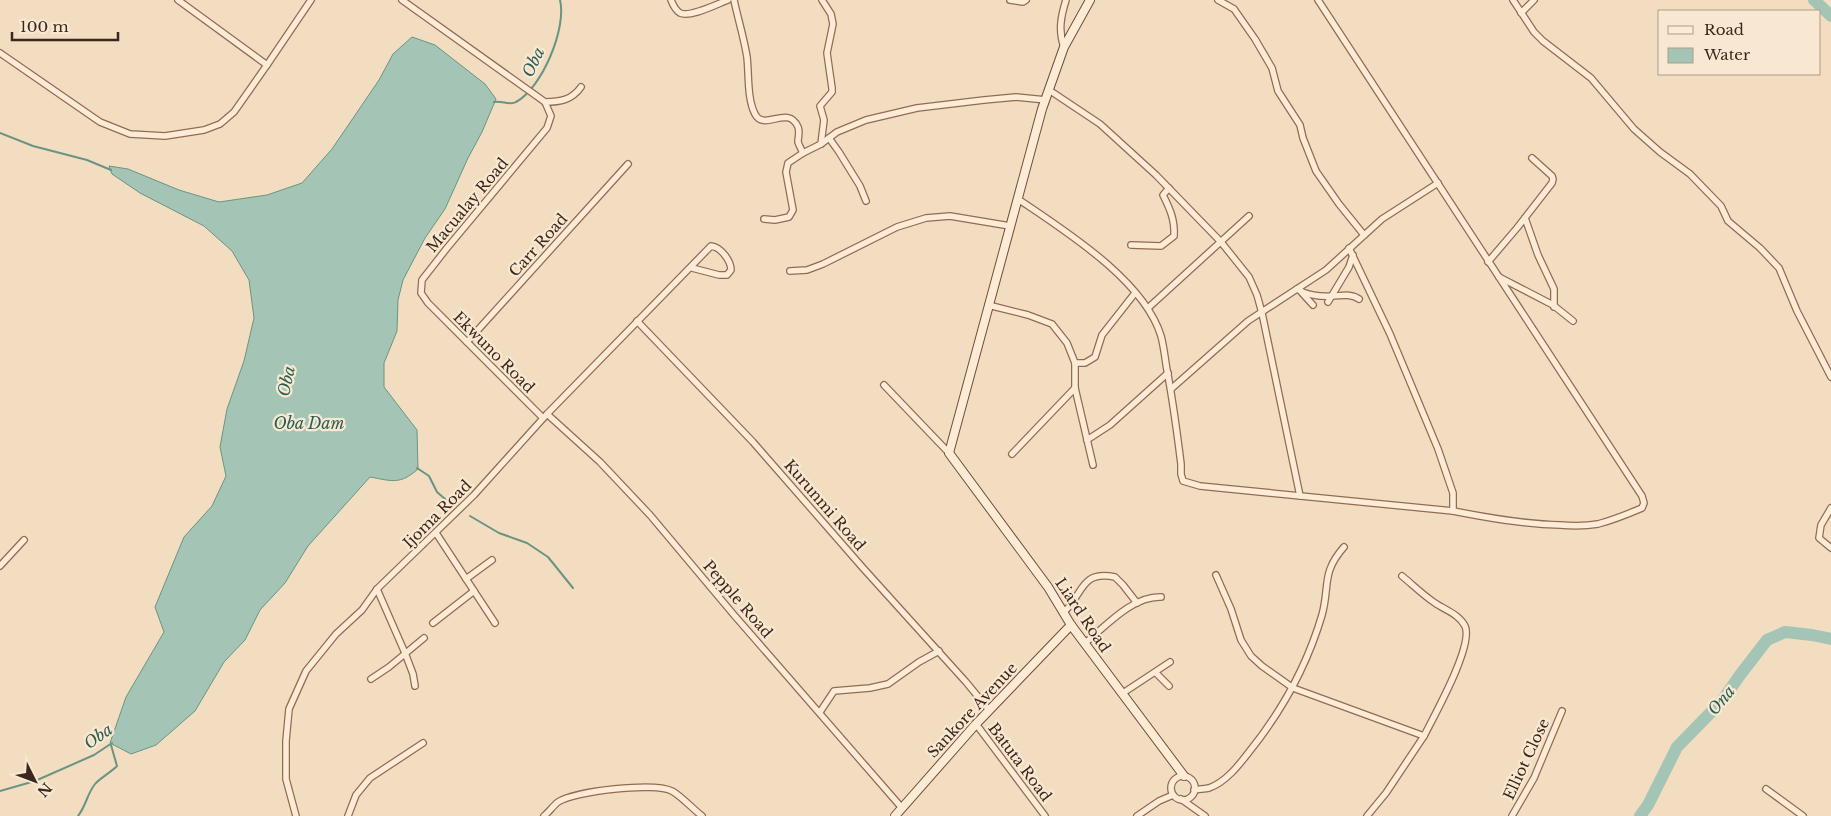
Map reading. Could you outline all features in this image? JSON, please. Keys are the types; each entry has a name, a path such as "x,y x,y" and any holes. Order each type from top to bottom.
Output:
{"street":[{"path":"178,0 267,65"},
{"path":"0,53 100,122 130,134 165,136 204,130 220,124 234,112 312,0"},
{"path":"402,0 545,102 560,102 570,98 581,87"},
{"path":"670,0 675,10 682,14 690,14 728,0"},
{"path":"734,0 747,55 749,87 754,113 757,118 766,121 781,116 788,117 794,121 798,126 798,141 803,153"},
{"path":"821,144 824,120 820,106 832,92 827,53 833,24 831,14 822,0"},
{"path":"1010,0 1022,2 1026,0"},
{"path":"1064,47 1060,37 1060,18 1066,0"},
{"path":"949,453 988,305 1049,90 1064,47 1090,0"},
{"path":"1218,0 1234,10 1255,39 1272,68 1278,91 1300,125 1316,171 1364,235"},
{"path":"1018,199 1077,239 1119,276 1148,308 1161,335 1171,389 1183,481 1200,486 1453,510 1495,520 1542,524 1579,526 1597,524 1642,508 1644,503 1642,496 1318,0"},
{"path":"1513,0 1534,32 1591,78 1634,129 1660,152 1690,174 1721,206 1728,221 1760,248 1779,268 1797,311 1831,377"},
{"path":"1522,13 1534,0"},
{"path":"1049,90 1100,124 1169,188 1221,242 1249,277 1262,313 1300,496"},
{"path":"764,219 783,219 789,217 793,210 786,172 788,163 821,144 837,132 866,120 917,108 1016,98 1046,100"},
{"name":"Macualay Road","path":"428,303 420,293 422,280 547,128 551,116 545,102"},
{"path":"829,138 860,186 866,201"},
{"path":"1488,262 1525,218 1553,179 1532,158"},
{"name":"Carr Road","path":"467,342 628,164"},
{"path":"1171,389 1248,321 1299,291 1326,270 1382,219 1438,183"},
{"path":"1131,245 1161,246 1174,236 1175,224 1163,195 1169,188"},
{"path":"790,271 807,270 823,264 897,227 926,218 950,216 1010,226"},
{"path":"1148,308 1249,216"},
{"path":"1525,218 1538,255 1554,289 1554,306"},
{"name":"Ijoma Road","path":"296,816 286,779 286,741 289,709 306,672 336,634 362,610 377,588 474,495 545,416 637,320 692,268 711,246 715,246 731,265 731,270 727,274 719,275 692,268"},
{"path":"1350,248 1390,334 1438,449 1453,493 1453,510"},
{"path":"1329,299 1349,267 1353,255"},
{"path":"1498,276 1554,306 1573,321"},
{"path":"1299,291 1329,299 1349,295 1359,299"},
{"path":"1299,291 1313,305"},
{"path":"1075,363 1084,363 1095,357 1102,335 1136,293"},
{"name":"Ekwuno Road","path":"428,303 545,416"},
{"path":"988,305 1028,315 1052,324 1067,343 1075,363 1075,388 1093,465"},
{"name":"Kurunmi Road","path":"637,320 753,442 989,710"},
{"path":"1087,440 1110,426 1168,373"},
{"path":"884,386 949,453"},
{"path":"1012,454 1075,388"},
{"name":"Pepple Road","path":"545,416 600,462 650,515 902,808"},
{"name":"Liard Road","path":"949,453 1048,587 1071,625 1184,776"},
{"path":"1831,508 1821,525 1818,538 1831,548"},
{"path":"436,533 495,623"},
{"path":"0,566 24,540"},
{"path":"1194,790 1210,788 1225,778 1238,766 1271,725 1306,662 1322,613 1325,584 1330,568 1344,547"},
{"path":"466,579 492,560"},
{"path":"1216,575 1231,609 1241,640 1251,656 1262,666 1293,688 1424,736"},
{"path":"1064,613 1076,599 1082,586 1088,579 1100,576 1115,577 1137,603"},
{"path":"1367,816 1386,793 1424,736 1461,659 1467,640 1465,626 1454,614 1435,604 1402,576"},
{"path":"377,588 405,653 415,686"},
{"path":"433,623 474,591"},
{"path":"1085,644 1137,603 1147,598 1161,597"},
{"name":"Sankore Avenue","path":"895,816 976,724 1071,625"},
{"path":"372,679 424,638"},
{"path":"820,712 834,691 870,688 888,684 919,662 939,651"},
{"path":"1123,693 1170,662"},
{"path":"1156,672 1169,686"},
{"name":"Elliot Close","path":"1512,816 1534,778 1562,711"},
{"name":"Batuta Road","path":"976,724 1044,816"},
{"path":"348,816 356,794 370,778 423,743"},
{"path":"1173,795 1172,784 1177,778 1184,776 1191,780 1194,790 1191,796 1194,808"},
{"path":"544,816 559,802 582,795 650,787 672,791 702,816"},
{"path":"1766,789 1803,816"},
{"path":"1137,816 1159,801 1173,795 1205,816"},
{"path":"1181,799 1191,796"}],"water":[{"name":"Oba Dam","path":"412,37 435,45 485,84 496,99 445,209 425,238 403,280 398,300 397,331 384,363 384,387 417,430 418,469 406,478 396,481 370,477 308,546 285,583 260,610 245,640 224,662 195,711 156,745 131,754 110,743 126,697 164,632 155,607 184,537 212,506 226,476 220,447 227,409 244,361 254,318 249,280 232,251 204,226 140,193 112,174 109,166 128,169 179,190 219,202 267,195 302,183 332,149 379,80 393,54"}],"waterway":[{"name":"Oba","path":"494,102 514,103 526,95 535,84 556,41 560,26 560,0"},
{"name":"Ona","path":"1814,0 1831,16"},
{"path":"0,133 33,146 87,160 111,170"},
{"path":"417,468 429,476 437,492 453,506"},
{"path":"470,516 499,533 527,543 548,557 573,588"},
{"name":"Ona","path":"1640,816 1648,805 1677,747 1722,701 1767,640 1785,632 1831,639"},
{"name":"Oba","path":"0,791 35,781 94,755 112,743"},
{"path":"78,816 95,784 117,766 111,745"}]}
